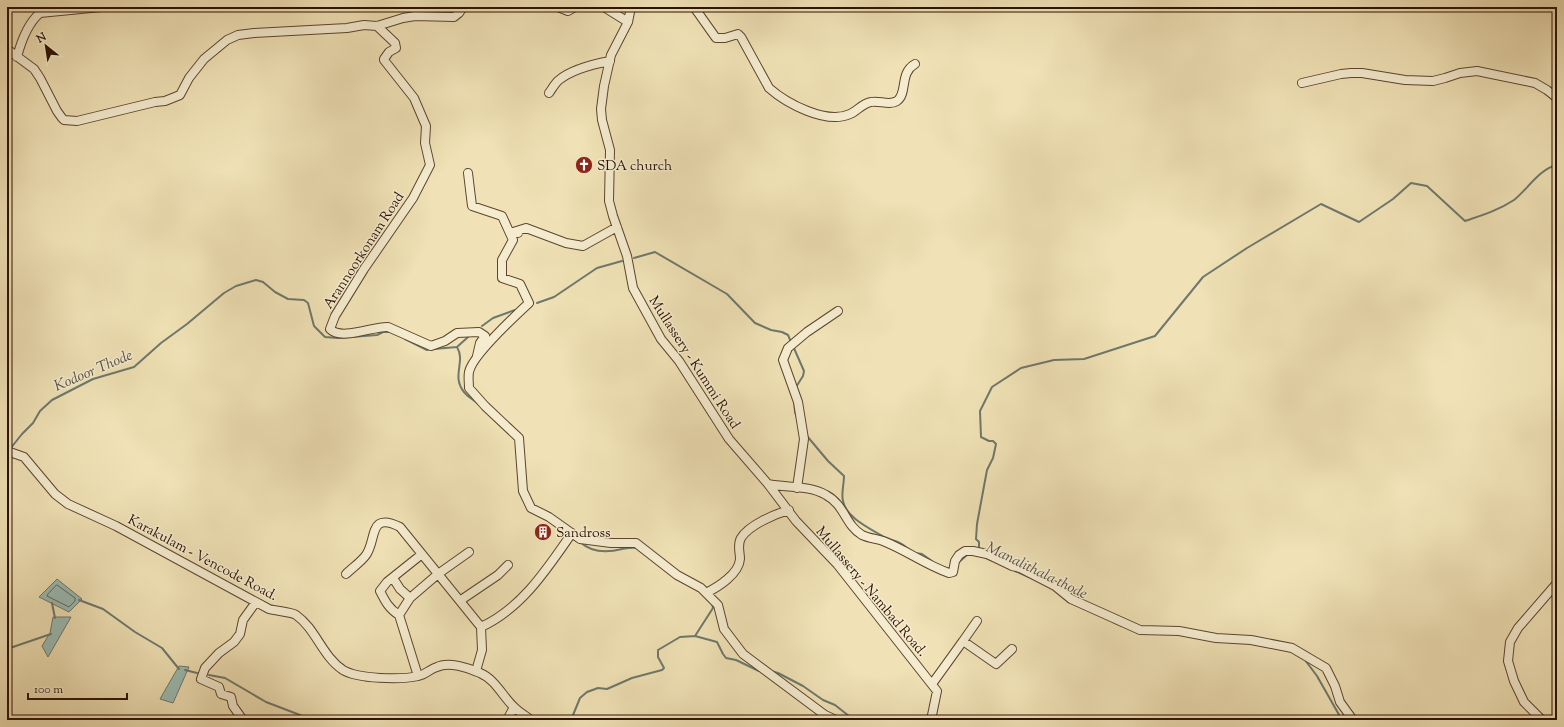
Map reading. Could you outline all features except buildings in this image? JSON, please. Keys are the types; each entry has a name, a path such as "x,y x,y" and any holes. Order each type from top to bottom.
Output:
{"street":[{"path":"17,57 31,23 34,18 40,14 102,7"},
{"path":"7,49 34,69 62,118 64,120 77,121 155,102 165,101 180,95 189,78 204,59 227,40 238,35 347,28 364,25 377,26 409,17 454,17 459,13 462,7"},
{"path":"558,7 568,11 575,7"},
{"path":"604,7 628,22"},
{"name":"Mullassery - Kummi Road","path":"631,7 628,22 611,55 604,86 601,109 602,120 610,150 609,201 627,256 633,288 661,339 679,361 729,439 768,484"},
{"path":"694,7 716,38 725,38 738,34 741,37 766,83 773,92 802,110 821,115 831,116 849,114 871,102 885,103 897,101 902,96 903,81 911,66 915,64"},
{"name":"Arannoorkonam Road","path":"377,26 395,43 396,48 390,52 384,60 414,98 426,126 425,143 430,165 413,198 364,269 330,329 334,332 342,333 370,330 382,326 388,327 431,346 446,341 457,333 479,332 485,336 480,343 476,359"},
{"path":"549,93 559,80 572,73 592,64 610,61"},
{"path":"1302,83 1351,72 1405,80 1433,81 1460,72 1477,71 1535,83 1557,98"},
{"path":"468,173 472,206 502,216 514,233 526,228 566,242 583,246 618,227"},
{"name":"Arannoorkonam Road","path":"514,233 513,240 502,260 502,278 520,284 529,303 508,323 476,359 469,371 469,388 485,406 519,438 523,490 531,508 549,517 580,539 610,543 636,543 677,575 701,588 718,605 724,629 742,654 825,715 836,720"},
{"path":"797,488 804,438 798,402 783,360 788,348 807,332 838,311"},
{"name":"Karakulam - Vencode Road.","path":"10,452 24,457 55,494 68,504 116,526 269,610 295,614 312,631 325,653 343,670 364,676 384,678 418,676 436,667 451,664 482,673 500,689 514,707 531,720"},
{"path":"768,484 824,494 837,503 850,524 862,535 882,541 949,573 953,572 954,565 959,555 967,550 987,554 1042,579 1071,599 1140,630 1179,630 1216,638 1251,640 1292,648 1326,668 1335,686 1340,702 1353,720"},
{"name":"Mullassery - Nambad Road.","path":"768,484 796,521 837,564 937,691 931,720"},
{"path":"706,593 716,588 737,569 740,560 739,545 742,536 756,525 776,514 789,510"},
{"path":"346,574 366,555 376,527 385,522 393,523 400,527 481,626 482,650 476,671"},
{"path":"481,626 495,620 535,584 572,533"},
{"path":"399,615 410,598 438,574 469,552"},
{"path":"418,676 399,615 386,603 380,591 387,582 394,578 422,554"},
{"path":"461,600 498,575 508,565"},
{"path":"394,578 400,589 410,598"},
{"path":"1542,720 1524,702 1514,681 1508,661 1510,642 1518,628 1557,583"},
{"path":"243,720 233,706 230,697 221,694 218,687 201,679 205,668 219,653 234,642 240,634 243,620 256,602"},
{"path":"932,684 977,621"},
{"path":"963,641 996,664 1012,648"},
{"path":"507,720 514,707"}],"water":[{"path":"57,579 82,599 69,612 39,597"},
{"path":"53,617 71,617 48,657 42,646 50,633"},
{"path":"179,666 189,667 173,703 160,699"}],"waterway":[{"path":"67,14 127,7"},
{"path":"979,549 979,542 976,539 977,524 987,470 993,458 996,444 993,441 989,441 981,437 980,411 992,387 1021,368 1054,360 1084,359 1155,336 1203,277 1247,248 1321,204 1359,222 1393,199 1411,183 1427,186 1465,221 1508,204 1519,196 1539,175 1557,165"},
{"path":"634,258 655,252 727,294 755,323 788,335 791,342"},
{"path":"537,303 554,297 597,268 622,261"},
{"name":"Kodoor Thode","path":"10,449 33,423 40,411 52,400 93,379 134,367 161,343 187,324 224,293 236,286 256,280 263,282 275,292 288,299 304,300 308,303 314,326 325,337 338,338 377,335 383,332 391,332"},
{"path":"482,326 493,318 515,310"},
{"path":"457,347 468,337"},
{"path":"405,339 427,350 430,349"},
{"name":"Manalithala thode","path":"793,346 804,371 803,376 796,387"},
{"path":"434,349 457,347 460,358 458,375 460,386 464,392 478,404"},
{"name":"Manalithala thode","path":"794,399 797,418"},
{"name":"Manalithala thode","path":"807,436 828,461 844,476 842,498 849,513 866,527 884,537 902,544 908,549"},
{"path":"580,542 589,548 600,551 638,548"},
{"name":"Manalithala thode","path":"915,553 922,554 932,561"},
{"name":"Manalithala thode","path":"959,562 967,555"},
{"name":"Manalithala thode","path":"984,557 993,561"},
{"name":"Manalithala thode","path":"1015,571 1029,577"},
{"path":"667,572 684,583"},
{"path":"79,600 103,609 135,632 162,648 179,669"},
{"path":"52,603 55,618"},
{"path":"712,603 713,608 695,636 717,642 726,658 736,660 759,671"},
{"name":"Manalithala thode","path":"1113,622 1122,626"},
{"path":"7,649 51,634"},
{"path":"571,720 580,698 587,692 598,688 607,689 632,678 662,670 664,668 658,657 658,650 680,637 695,636"},
{"name":"Manalithala thode","path":"1305,660 1317,676 1342,720"},
{"path":"185,670 197,673"},
{"path":"771,671 803,686 823,700 835,705 854,720"},
{"path":"209,675 225,678 266,702 313,720"}],"place":[{"name":"SDA church","path":"584,165"},
{"name":"Sandross","path":"543,532"}]}
